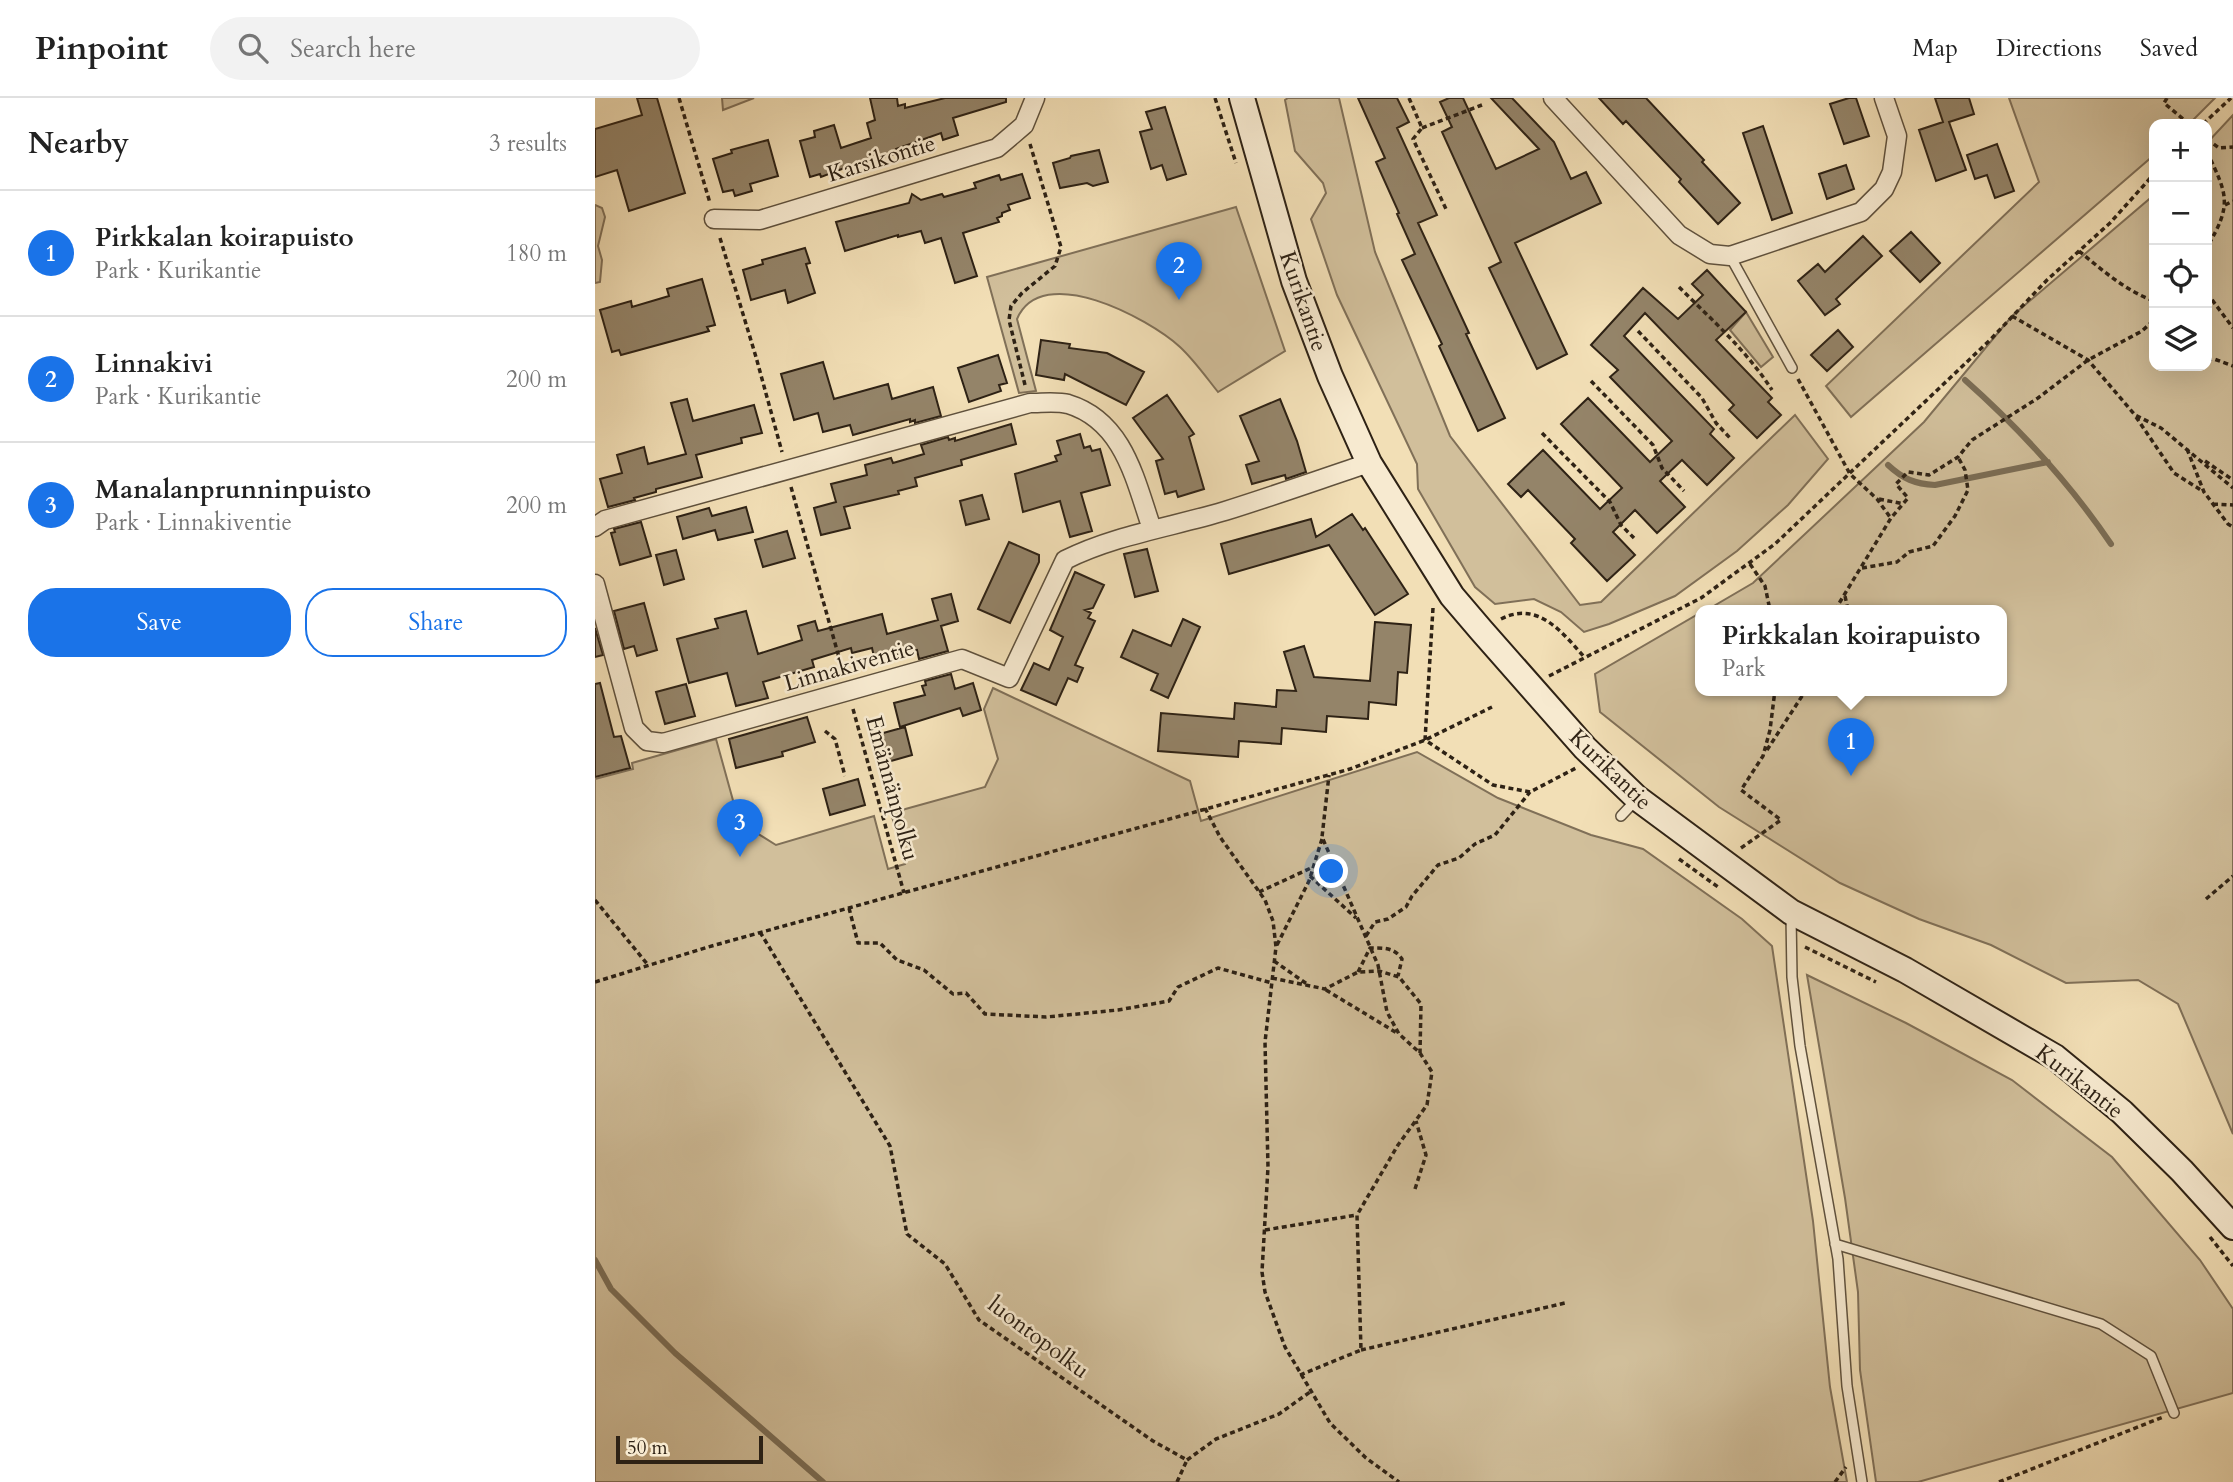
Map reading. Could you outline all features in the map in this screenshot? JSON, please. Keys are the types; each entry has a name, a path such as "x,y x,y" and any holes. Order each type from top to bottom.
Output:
{"main road":[{"name":"Kurikantie","path":"1242,98 1294,281 1330,376 1369,463 1452,596 1585,748 1629,807 1791,912 1905,970 2055,1057 2122,1112 2182,1171 2233,1227"}],"street":[{"name":"Karsikontie","path":"715,219 760,220 997,148 1024,125 1035,98"},
{"path":"1553,98 1679,235 1710,254 1730,256 1861,212 1884,189 1892,172 1897,135 1884,98"},
{"path":"595,527 605,520 1030,403 1066,403 1097,417 1122,447 1152,529"},
{"name":"Linnakiventie","path":"595,584 634,728 647,741 663,743 962,660 1009,678 1065,560 1084,551 1152,529 1224,511 1369,463"}],"lane":[{"path":"1730,256 1792,368"},
{"path":"1791,912 1792,977 1800,1046 1835,1244 1847,1386 1862,1482"},
{"path":"1835,1244 2101,1324 2151,1356 2174,1413"}],"path":[{"path":"678,98 715,219"},
{"path":"1215,98 1239,174"},
{"path":"1409,98 1422,128"},
{"path":"2167,98 2164,103 2183,119"},
{"path":"2208,119 2231,98"},
{"path":"1446,209 1413,139 1422,128 1482,105"},
{"path":"1024,125 1061,247 1055,266 1022,293 1011,306 1009,320 1030,403"},
{"path":"2212,143 2219,148 2233,147"},
{"path":"2208,245 2225,205 2225,191 2212,163"},
{"path":"1547,678 1701,598 1751,564 1785,536 2110,223 2149,180"},
{"path":"2225,205 2233,201"},
{"path":"2079,251 2106,273 2149,299"},
{"path":"1679,288 1744,353 1772,390"},
{"path":"2212,300 2233,328"},
{"path":"2011,316 2088,360 2135,415 2174,473 2204,492"},
{"path":"1839,605 1891,518 1904,504 1907,496 1896,484 1901,477 1908,472 1929,475 1958,457 1972,440 2038,398 2088,360 2149,325"},
{"path":"1638,331 1702,398 1716,423 1730,438"},
{"path":"2212,359 2233,366"},
{"path":"1792,368 1850,474 1877,499 1891,518"},
{"path":"1591,381 1653,445 1662,468 1684,491"},
{"path":"2135,415 2161,428 2233,488"},
{"path":"1542,433 1610,502 1621,525 1634,538"},
{"path":"2186,447 2204,492 2233,527"},
{"path":"2192,452 2233,480"},
{"path":"1862,568 1897,562 1909,552 1933,546 1955,516 1968,490 1965,470 1958,457"},
{"path":"1877,499 1904,504"},
{"path":"2213,504 2233,505"},
{"path":"1751,564 1765,586 1769,605"},
{"path":"1845,596 1847,605"},
{"path":"1425,740 1434,603 1441,613"},
{"path":"1481,630 1509,616 1532,613 1546,619 1566,636 1585,658"},
{"name":"Emännänpolku","path":"848,691 904,893"},
{"path":"1763,755 1770,730 1774,696"},
{"path":"1738,849 1781,820 1741,790 1802,696"},
{"path":"595,982 760,932 1350,769 1425,740 1492,707"},
{"path":"825,731 835,739 845,776"},
{"path":"1425,740 1493,785 1530,792"},
{"path":"1365,937 1375,922 1388,919 1406,907 1438,865 1459,858 1475,844 1495,835 1530,792 1576,768 1566,758"},
{"path":"1276,947 1313,868 1322,837 1329,775"},
{"path":"1205,808 1220,837 1259,892 1273,921 1276,947 1265,1042 1268,1167 1262,1272 1265,1292 1285,1347 1330,1423 1366,1458 1399,1482"},
{"path":"1322,837 1379,971 1387,1012 1399,1034"},
{"path":"1672,853 1724,892"},
{"path":"1259,892 1313,868"},
{"path":"1310,876 1358,919"},
{"path":"2206,899 2233,876"},
{"path":"595,900 648,965"},
{"path":"849,908 858,943 880,943 897,960 924,970 953,994 966,993 985,1014 1046,1017 1118,1010 1169,1001 1178,987 1218,968 1325,989 1399,1034 1420,1054 1432,1072 1427,1105 1398,1145 1357,1215 1361,1350"},
{"name":"luontopolku","path":"760,932 890,1146 907,1234 945,1264 979,1320 1153,1441 1187,1460"},
{"path":"1792,940 1887,987"},
{"path":"1357,972 1370,948"},
{"path":"1370,948 1386,948 1397,952 1402,959 1398,976"},
{"path":"1274,961 1309,986"},
{"path":"1325,989 1357,972 1379,971 1398,976 1421,1004 1420,1054"},
{"path":"1415,1189 1426,1155 1416,1121"},
{"path":"1264,1230 1357,1215"},
{"path":"2209,1235 2233,1266"},
{"path":"1300,1375 1361,1350 1565,1303"},
{"path":"1177,1482 1187,1460 1216,1440 1279,1413 1310,1392"},
{"path":"1999,1482 2174,1413"}],"shaded area":[{"path":"722,98 754,98 723,110"},
{"path":"1339,98 1375,252 1450,436 1580,605 1601,602 1795,415 1828,459 1788,505 1737,551 1675,596 1584,632 1561,612 1534,599 1495,604 1475,587 1418,489 1417,464 1337,295 1311,219 1326,193 1323,183 1295,151 1285,100"},
{"path":"2009,98 2215,98 2194,119 2149,119 2149,159 1851,417 1826,386 2039,182"},
{"path":"2233,115 2233,1134 2178,1004 2138,980 2066,983 1991,945 1919,919 1840,883 1719,807 1600,712 1595,674 1695,616 1695,696 2007,696 2007,605 1716,605 1753,583 1924,422 2012,316 2149,199 2149,371 2212,371 2212,138"},
{"path":"595,205 602,208 605,217 598,246 602,260 600,282 595,283"},
{"path":"1236,207 1285,351 1218,392 1180,347 1145,322 1096,300 1071,295 1049,295 1030,302 1017,319 1036,391 1019,393 987,277"},
{"path":"1746,312 1773,357 1761,367 1730,330"},
{"path":"993,688 1190,781 1201,821 1417,752 1498,798 1591,835 1643,849 1742,919 1772,946 1813,1221 1830,1387 1847,1482 595,1482 595,779 633,769 632,763 716,739 739,822 776,845 874,816 888,869 905,864 891,813 985,787 998,759 984,709"},
{"path":"1807,975 1906,1023 2012,1080 2112,1157 2200,1260 2233,1309 2233,1393 1918,1482 1876,1482 1860,1370 1858,1292"}],"building":[{"path":"637,98 657,98 685,193 629,211 617,170 595,177 595,129 642,115"},
{"path":"870,98 897,98 898,106 905,104 905,108 945,98 1006,98 1006,102 953,118 958,135 943,140 941,133 896,149 896,154 855,164 821,177 820,174 810,177 800,141 815,137 814,131 834,125 841,148 871,138 867,123 875,120"},
{"path":"1358,98 1397,98 1409,122 1397,128 1437,215 1418,223 1505,418 1478,431 1439,346 1442,344 1402,260 1415,254 1376,162 1385,158"},
{"path":"1449,98 1463,98 1496,169 1539,149 1491,98 1512,98 1554,142 1571,179 1586,172 1601,203 1515,243 1567,354 1537,369 1489,268 1501,262 1442,132 1452,127 1440,102"},
{"path":"1599,98 1646,98 1740,203 1718,224 1679,182 1681,179 1626,121 1623,124"},
{"path":"1856,98 1869,136 1844,144 1830,104"},
{"path":"1935,98 1969,98 1974,114 1949,122 1966,170 1936,181 1919,130 1943,122"},
{"path":"1165,107 1186,174 1167,180 1162,165 1151,169 1140,132 1152,129 1146,112"},
{"path":"1763,126 1792,213 1772,220 1743,133"},
{"path":"768,140 778,176 750,184 752,191 735,196 733,190 723,192 713,159 732,153 731,150"},
{"path":"1997,144 2014,191 1995,198 1987,175 1975,179 1967,155"},
{"path":"1099,150 1108,182 1093,186 1087,183 1060,188 1053,163"},
{"path":"1846,165 1854,189 1827,199 1819,174"},
{"path":"1022,174 1030,198 1008,205 1010,210 997,218 999,222 963,233 977,276 955,283 941,238 925,243 921,231 845,251 836,222 909,203 912,194 921,200 942,194 944,197 976,188 974,183 999,175 1001,180"},
{"path":"1911,232 1940,263 1920,282 1890,251"},
{"path":"1863,236 1882,256 1836,299 1840,304 1825,315 1798,281 1818,264 1825,272"},
{"path":"805,248 810,263 806,264 815,293 788,303 785,290 751,300 743,270 763,264 762,260"},
{"path":"1707,270 1746,312 1716,340 1772,398 1768,402 1781,415 1757,438 1729,410 1734,405 1645,313 1624,336 1714,429 1710,434 1734,458 1707,485 1682,460 1660,481 1685,507 1657,533 1635,510 1613,532 1635,555 1607,581 1571,543 1575,539 1528,490 1521,497 1508,484 1543,450 1600,509 1622,488 1561,424 1588,398 1650,462 1672,441 1610,377 1618,370 1591,345 1643,288 1678,319 1703,295 1692,284"},
{"path":"702,279 715,325 707,327 709,331 621,355 619,350 612,352 600,310 631,301 632,307 669,296 667,289"},
{"path":"1838,330 1853,347 1827,371 1811,355"},
{"path":"1041,340 1070,344 1069,348 1107,353 1144,372 1126,405 1065,374 1064,380 1036,375"},
{"path":"998,355 1007,383 999,385 1001,391 969,402 958,368"},
{"path":"823,362 834,399 888,384 892,399 933,387 941,416 915,423 915,420 910,422 910,419 853,435 850,425 823,432 818,413 794,420 781,374"},
{"path":"1167,395 1194,434 1189,437 1204,489 1178,497 1176,491 1165,494 1156,461 1163,459 1133,418"},
{"path":"687,399 693,421 754,405 762,433 741,438 742,443 696,455 702,477 656,489 656,492 634,498 635,500 608,507 600,479 622,473 617,455 644,447 648,464 686,454 671,403"},
{"path":"1280,399 1306,472 1286,479 1285,475 1252,484 1246,465 1259,461 1240,416"},
{"path":"1011,424 1016,444 961,460 962,465 915,478 917,486 898,491 899,494 844,507 850,528 821,535 814,508 836,502 831,484 867,475 865,465 891,458 893,463 924,454 921,445 948,437 949,440 955,438 955,441"},
{"path":"1080,434 1084,448 1090,446 1092,451 1100,449 1110,485 1081,493 1092,531 1070,537 1060,501 1023,512 1015,474 1057,461 1055,456 1061,454 1057,441"},
{"path":"982,495 989,519 966,525 960,501"},
{"path":"746,507 753,532 718,540 715,530 683,539 677,517 709,508 712,516"},
{"path":"1352,514 1363,530 1365,528 1408,594 1375,615 1329,545 1229,574 1221,544 1311,519 1316,537"},
{"path":"641,522 651,556 620,565 611,533 615,532 614,529"},
{"path":"787,531 795,558 763,567 755,540"},
{"path":"1009,542 1039,555 1039,562 1010,623 978,609"},
{"path":"1147,549 1158,591 1135,597 1124,554"},
{"path":"676,550 684,579 664,585 656,555"},
{"path":"1075,572 1104,585 1093,608 1085,610 1091,613 1088,618 1095,621 1075,665 1083,668 1077,682 1068,678 1056,705 1021,690 1034,663 1049,670 1063,637 1050,630"},
{"path":"951,594 958,621 941,626 948,651 919,659 917,650 875,661 872,648 852,653 851,648 812,660 814,667 763,682 768,698 736,706 727,673 689,683 677,639 718,628 715,619 746,611 758,654 802,640 798,626 815,621 818,631 882,614 887,634 938,620 932,599"},
{"path":"644,603 657,650 637,656 634,646 624,649 614,611"},
{"path":"1183,619 1200,627 1168,698 1151,690 1158,674 1121,657 1133,630 1171,646"},
{"path":"1375,622 1411,625 1407,673 1398,672 1396,705 1369,702 1368,719 1327,716 1326,732 1282,728 1281,744 1239,741 1238,757 1158,751 1161,713 1234,719 1235,703 1276,707 1277,690 1296,691 1284,652 1304,646 1314,677 1370,681"},
{"path":"595,628 603,655 595,657"},
{"path":"951,674 955,689 973,683 981,710 963,716 960,708 900,727 894,703 925,695 922,686 926,685 925,681"},
{"path":"600,683 614,737 621,736 630,768 595,777 595,684"},
{"path":"686,684 695,716 665,724 656,692"},
{"path":"807,717 815,742 782,752 783,756 736,768 729,739"},
{"path":"905,727 912,755 884,763 876,735"},
{"path":"858,779 865,805 830,815 823,789"}],"waterway":[{"path":"1965,380 2043,457 2111,544"},
{"path":"1888,465 1910,480 1935,485 2048,462"},
{"path":"595,1260 611,1289 675,1353 823,1482"}],"place":[{"name":"Linnakivi","path":"1179,300"},
{"name":"Pirkkalan koirapuisto","path":"1851,776"},
{"name":"Manalanprunninpuisto","path":"740,857"}]}
